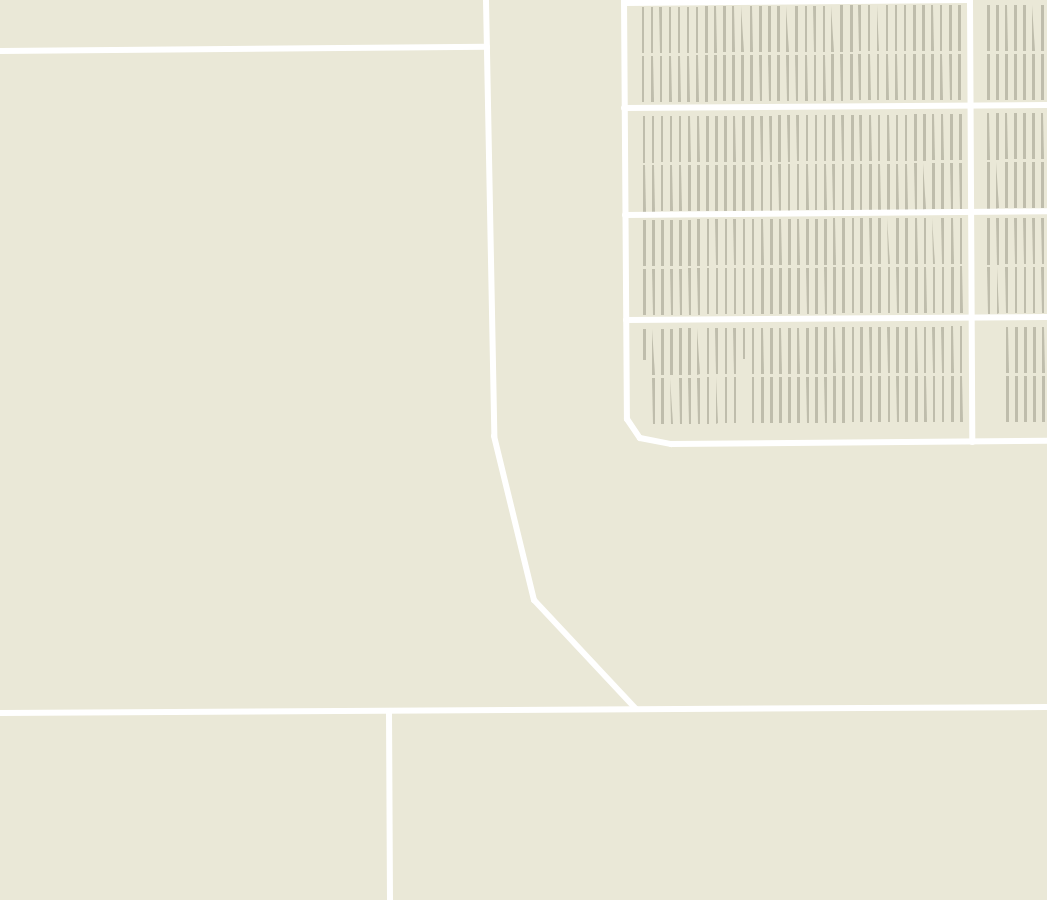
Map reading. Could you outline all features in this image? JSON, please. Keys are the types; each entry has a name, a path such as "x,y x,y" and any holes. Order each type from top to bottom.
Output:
{"lane":[{"path":"486,0 494,436 534,600 636,710"},
{"path":"972,442 969,0 624,2 626,419 640,438 671,444 972,442 1047,441"},
{"path":"0,51 487,47"},
{"path":"624,108 1047,105"},
{"path":"625,215 1047,211"},
{"path":"626,320 1047,317"},
{"path":"0,713 1047,707"},
{"path":"389,711 390,900"}],"building":[{"path":"840,5 843,5 843,52 840,52"},
{"path":"850,5 853,5 853,52 850,52"},
{"path":"858,5 861,5 861,51 859,51"},
{"path":"868,5 870,5 870,51"},
{"path":"877,5 879,51 877,51"},
{"path":"886,5 888,5 888,51"},
{"path":"895,5 897,5 897,51"},
{"path":"904,5 906,5 906,51"},
{"path":"913,5 916,5 916,51 913,51"},
{"path":"922,5 925,5 925,51 922,51"},
{"path":"933,5 934,51 931,51"},
{"path":"940,5 942,5 942,51"},
{"path":"949,5 952,5 952,51 949,51"},
{"path":"958,5 961,5 961,51 958,51"},
{"path":"987,5 990,5 990,51 987,51"},
{"path":"996,5 999,5 999,51 996,51"},
{"path":"1007,5 1008,51 1005,51"},
{"path":"1014,5 1017,5 1017,51 1014,51"},
{"path":"1023,5 1026,5 1026,51 1023,51"},
{"path":"1032,5 1035,51 1032,51"},
{"path":"1041,5 1044,5 1044,51 1041,51"},
{"path":"705,6 708,6 708,53 705,53"},
{"path":"716,6 717,53 714,53"},
{"path":"723,6 726,6 726,52 723,52"},
{"path":"734,6 735,52 732,52"},
{"path":"741,6 744,52 741,52"},
{"path":"752,6 753,52 750,52"},
{"path":"759,6 762,6 762,52 759,52"},
{"path":"768,6 771,6 771,52 768,52"},
{"path":"777,6 780,6 780,52 777,52"},
{"path":"786,6 789,52 786,52"},
{"path":"795,6 798,6 798,52 795,52"},
{"path":"805,6 807,6 807,52"},
{"path":"813,6 816,6 816,52 814,52"},
{"path":"823,6 825,6 825,52"},
{"path":"831,6 834,52 831,52"},
{"path":"642,7 644,7 644,53"},
{"path":"651,7 653,7 653,53"},
{"path":"659,7 662,7 662,53 660,53"},
{"path":"669,7 671,7 671,53"},
{"path":"678,7 680,7 680,53"},
{"path":"687,7 689,7 689,53"},
{"path":"696,7 698,7 698,53"},
{"path":"831,54 834,54 834,101 831,101"},
{"path":"840,54 843,54 843,101 841,101"},
{"path":"850,54 853,54 853,100 850,100"},
{"path":"858,54 861,54 861,100 859,100"},
{"path":"870,54 871,100 868,100"},
{"path":"877,54 879,54 879,100"},
{"path":"888,54 889,100 886,100"},
{"path":"897,54 898,100 895,100"},
{"path":"904,54 906,54 906,100"},
{"path":"913,54 916,54 916,100 913,100"},
{"path":"922,54 925,54 925,100 922,100"},
{"path":"931,54 934,54 934,100 931,100"},
{"path":"942,54 943,100 940,100"},
{"path":"949,54 952,54 952,100 950,100"},
{"path":"958,54 961,54 961,100 958,100"},
{"path":"987,54 990,54 990,100 987,100"},
{"path":"996,54 999,54 999,100 996,100"},
{"path":"1005,54 1008,54 1008,100 1005,100"},
{"path":"1014,54 1017,54 1017,100 1014,100"},
{"path":"1023,54 1026,54 1026,100 1023,100"},
{"path":"1032,54 1035,54 1035,100 1032,100"},
{"path":"1041,54 1044,54 1044,100 1041,100"},
{"path":"698,55 699,102 696,102"},
{"path":"705,55 708,55 708,102 705,102"},
{"path":"714,55 717,55 717,101 714,101"},
{"path":"723,55 726,55 726,101 723,101"},
{"path":"732,55 735,55 735,101 732,101"},
{"path":"741,55 744,55 744,101 741,101"},
{"path":"750,55 753,55 753,101 750,101"},
{"path":"759,55 762,55 762,101 760,101"},
{"path":"768,55 771,55 771,101 769,101"},
{"path":"777,55 780,55 780,101 777,101"},
{"path":"786,55 789,55 789,101 787,101"},
{"path":"795,55 798,55 798,101 796,101"},
{"path":"807,55 808,101 805,101"},
{"path":"814,55 816,55 816,101"},
{"path":"825,55 826,101 823,101"},
{"path":"642,56 644,56 644,102"},
{"path":"653,56 654,102 651,102"},
{"path":"660,56 662,56 662,102"},
{"path":"671,56 672,102 669,102"},
{"path":"680,56 681,102 678,102"},
{"path":"689,56 690,102 687,102"},
{"path":"989,113 990,160 987,160"},
{"path":"996,113 999,113 999,160 996,160"},
{"path":"1007,113 1008,159 1005,159"},
{"path":"1014,113 1017,113 1017,159 1014,159"},
{"path":"1023,113 1026,113 1026,159 1023,159"},
{"path":"1032,113 1035,113 1035,159 1032,159"},
{"path":"1043,113 1044,159 1041,159"},
{"path":"914,114 917,114 917,161 914,161"},
{"path":"923,114 926,114 926,161 923,161"},
{"path":"934,114 935,160 932,160"},
{"path":"943,114 944,160 941,160"},
{"path":"950,114 953,114 953,160 950,160"},
{"path":"959,114 962,114 962,160 959,160"},
{"path":"778,115 781,115 781,162 778,162"},
{"path":"787,115 790,115 790,162 788,162"},
{"path":"796,115 799,115 799,161 797,161"},
{"path":"806,115 808,115 808,161"},
{"path":"815,115 817,115 817,161"},
{"path":"824,115 826,115 826,161"},
{"path":"832,115 835,115 835,161 832,161"},
{"path":"841,115 844,115 844,161 842,161"},
{"path":"851,115 854,115 854,161 851,161"},
{"path":"859,115 862,115 862,161 860,161"},
{"path":"871,115 872,161 869,161"},
{"path":"878,115 880,115 880,161"},
{"path":"889,115 890,161 887,161"},
{"path":"896,115 898,115 898,161"},
{"path":"905,115 907,115 907,161"},
{"path":"645,116 645,163 643,163"},
{"path":"652,116 654,116 654,163"},
{"path":"661,116 663,116 663,162"},
{"path":"670,116 672,116 672,162"},
{"path":"679,116 681,116 681,162"},
{"path":"690,116 691,162 688,162"},
{"path":"699,116 700,162 697,162"},
{"path":"706,116 709,116 709,162 706,162"},
{"path":"715,116 718,116 718,162 715,162"},
{"path":"724,116 727,116 727,162 724,162"},
{"path":"735,116 736,162 733,162"},
{"path":"742,116 745,116 745,162 742,162"},
{"path":"751,116 754,116 754,162 751,162"},
{"path":"760,116 763,116 763,162 761,162"},
{"path":"769,116 772,116 772,162 770,162"},
{"path":"987,162 990,162 990,209 987,209"},
{"path":"996,162 999,208 996,209"},
{"path":"1005,162 1008,162 1008,208 1005,208"},
{"path":"1014,162 1017,162 1017,208 1014,208"},
{"path":"1023,162 1026,162 1026,208 1023,208"},
{"path":"1032,162 1035,162 1035,208 1032,208"},
{"path":"1041,162 1044,162 1044,208 1041,208"},
{"path":"914,163 917,163 917,210 915,210"},
{"path":"923,163 926,209 923,210"},
{"path":"932,163 935,163 935,209 932,209"},
{"path":"941,163 944,163 944,209 941,209"},
{"path":"950,163 953,163 953,209 951,209"},
{"path":"959,163 962,163 962,209 960,209"},
{"path":"778,164 781,164 781,211 779,211"},
{"path":"788,164 790,164 790,211"},
{"path":"797,164 799,164 799,210"},
{"path":"808,164 809,210 806,210"},
{"path":"815,164 817,164 817,210"},
{"path":"826,164 827,210 824,210"},
{"path":"832,164 835,164 835,210 833,210"},
{"path":"842,164 844,164 844,210"},
{"path":"851,164 854,164 854,210 851,210"},
{"path":"860,164 862,164 862,210"},
{"path":"869,164 872,164 872,210 869,210"},
{"path":"880,164 881,210 878,210"},
{"path":"887,164 890,164 890,210 887,210"},
{"path":"898,164 899,210 896,210"},
{"path":"907,164 908,210 905,210"},
{"path":"645,165 646,212 643,212"},
{"path":"654,165 655,212 652,212"},
{"path":"661,165 663,165 663,211"},
{"path":"672,165 673,211 670,211"},
{"path":"681,165 682,211 679,211"},
{"path":"688,165 691,165 691,211 688,211"},
{"path":"697,165 700,165 700,211 697,211"},
{"path":"706,165 709,165 709,211 706,211"},
{"path":"715,165 718,165 718,211 715,211"},
{"path":"724,165 727,165 727,211 724,211"},
{"path":"733,165 736,165 736,211 733,211"},
{"path":"742,165 745,165 745,211 742,211"},
{"path":"751,165 754,165 754,211 751,211"},
{"path":"761,165 763,165 763,211"},
{"path":"770,165 772,165 772,211"},
{"path":"835,218 836,265 833,265"},
{"path":"842,218 845,218 845,265 842,265"},
{"path":"852,218 854,218 854,264"},
{"path":"860,218 863,218 863,264 860,264"},
{"path":"869,218 872,218 872,264 870,264"},
{"path":"878,218 881,218 881,264 878,264"},
{"path":"887,218 890,264 888,264"},
{"path":"896,218 899,218 899,264 896,264"},
{"path":"905,218 908,218 908,264 905,264"},
{"path":"917,218 918,264 915,264"},
{"path":"924,218 926,218 926,264"},
{"path":"932,218 935,264 933,264"},
{"path":"941,218 944,218 944,264 942,264"},
{"path":"953,218 954,264 951,264"},
{"path":"960,218 962,218 962,264"},
{"path":"987,218 990,218 990,265 987,265"},
{"path":"996,218 999,218 999,265 997,265"},
{"path":"1005,218 1008,218 1008,264 1005,264"},
{"path":"1014,218 1017,218 1017,264 1015,264"},
{"path":"1023,218 1026,218 1026,264 1024,264"},
{"path":"1032,218 1035,218 1035,264 1033,264"},
{"path":"1041,218 1044,218 1044,264 1042,264"},
{"path":"697,219 700,219 700,266 697,266"},
{"path":"707,219 709,219 709,266"},
{"path":"715,219 718,219 718,265 716,265"},
{"path":"725,219 727,219 727,265"},
{"path":"733,219 736,219 736,265 734,265"},
{"path":"743,219 745,219 745,265"},
{"path":"752,219 754,219 754,265"},
{"path":"763,219 764,265 761,265"},
{"path":"770,219 773,219 773,265 770,265"},
{"path":"781,219 782,265 779,265"},
{"path":"788,219 791,219 791,265 788,265"},
{"path":"799,219 800,265 797,265"},
{"path":"806,219 809,219 809,265 806,265"},
{"path":"815,219 818,219 818,265 815,265"},
{"path":"824,219 827,219 827,265 824,265"},
{"path":"643,220 646,220 646,266 643,266"},
{"path":"652,220 655,220 655,266 652,266"},
{"path":"661,220 664,220 664,266 661,266"},
{"path":"670,220 673,220 673,266 670,266"},
{"path":"679,220 682,220 682,266 679,266"},
{"path":"688,220 691,220 691,266 688,266"},
{"path":"962,266 963,313 960,313"},
{"path":"824,267 827,267 827,314 825,314"},
{"path":"833,267 836,267 836,314 833,314"},
{"path":"842,267 845,267 845,313 842,313"},
{"path":"852,267 854,267 854,313"},
{"path":"860,267 863,267 863,313 860,313"},
{"path":"870,267 872,267 872,313"},
{"path":"878,267 881,267 881,313 878,313"},
{"path":"888,267 890,267 890,313"},
{"path":"896,267 899,267 899,313 897,313"},
{"path":"905,267 908,267 908,313 905,313"},
{"path":"915,267 918,267 918,313 915,313"},
{"path":"926,267 927,313 924,313"},
{"path":"933,267 935,267 935,313"},
{"path":"942,267 944,267 944,313"},
{"path":"951,267 954,267 954,313 951,313"},
{"path":"987,267 990,267 990,314 988,314"},
{"path":"997,267 999,313 997,314"},
{"path":"1005,267 1008,267 1008,313 1006,313"},
{"path":"1015,267 1017,267 1017,313"},
{"path":"1024,267 1026,267 1026,313"},
{"path":"1033,267 1035,267 1035,313"},
{"path":"1041,267 1044,267 1044,313 1042,313"},
{"path":"688,268 691,268 691,315 689,315"},
{"path":"697,268 700,268 700,315 698,315"},
{"path":"707,268 709,268 709,314"},
{"path":"716,268 718,268 718,314"},
{"path":"725,268 727,268 727,314"},
{"path":"734,268 736,268 736,314"},
{"path":"743,268 745,268 745,314"},
{"path":"752,268 754,268 754,314"},
{"path":"761,268 764,268 764,314 761,314"},
{"path":"770,268 773,268 773,314 770,314"},
{"path":"779,268 782,268 782,314 779,314"},
{"path":"788,268 791,268 791,314 788,314"},
{"path":"797,268 800,268 800,314 797,314"},
{"path":"806,268 809,268 809,314 807,314"},
{"path":"815,268 818,268 818,314 815,314"},
{"path":"643,269 646,269 646,315 643,315"},
{"path":"652,269 655,269 655,315 653,315"},
{"path":"661,269 664,269 664,315 661,315"},
{"path":"670,269 673,269 673,315 671,315"},
{"path":"679,269 682,269 682,315 680,315"},
{"path":"953,326 954,373 951,373"},
{"path":"960,326 962,326 962,373"},
{"path":"815,327 818,327 818,374 815,374"},
{"path":"824,327 827,327 827,374 824,374"},
{"path":"835,327 836,373 833,373"},
{"path":"842,327 845,327 845,373 842,373"},
{"path":"852,327 854,327 854,373"},
{"path":"860,327 863,327 863,373 860,373"},
{"path":"869,327 872,327 872,373 870,373"},
{"path":"878,327 881,327 881,373 878,373"},
{"path":"887,327 890,327 890,373 888,373"},
{"path":"896,327 899,327 899,373 896,373"},
{"path":"905,327 908,327 908,373 905,373"},
{"path":"917,327 918,373 915,373"},
{"path":"924,327 926,327 926,373"},
{"path":"932,327 935,327 935,373 933,373"},
{"path":"941,327 944,327 944,373 942,373"},
{"path":"1008,327 1009,373 1006,373"},
{"path":"1015,327 1018,327 1018,373 1015,373"},
{"path":"1024,327 1027,327 1027,373 1024,373"},
{"path":"1033,327 1036,327 1036,373 1033,373"},
{"path":"1044,327 1045,373 1042,373"},
{"path":"679,328 682,328 682,375 679,375"},
{"path":"688,328 691,328 691,375 688,375"},
{"path":"697,328 700,374 697,375"},
{"path":"707,328 709,328 709,374"},
{"path":"715,328 718,328 718,374 716,374"},
{"path":"725,328 727,328 727,374"},
{"path":"733,328 736,328 736,374 734,374"},
{"path":"743,328 745,328 745,359"},
{"path":"752,328 754,328 754,374"},
{"path":"763,328 764,374 761,374"},
{"path":"770,328 773,328 773,374 770,374"},
{"path":"781,328 782,374 779,374"},
{"path":"788,328 791,328 791,374 788,374"},
{"path":"799,328 800,374 797,374"},
{"path":"806,328 809,328 809,374 806,374"},
{"path":"643,329 646,329 646,360 643,360"},
{"path":"652,329 655,375 652,375"},
{"path":"661,329 664,329 664,375 661,375"},
{"path":"670,329 673,329 673,375 670,375"},
{"path":"833,376 836,376 836,423 833,423"},
{"path":"842,376 845,376 845,423 842,423"},
{"path":"852,376 854,376 854,422"},
{"path":"860,376 863,376 863,422 860,422"},
{"path":"870,376 872,376 872,422"},
{"path":"878,376 881,376 881,422 878,422"},
{"path":"888,376 890,376 890,422"},
{"path":"896,376 899,376 899,422 897,422"},
{"path":"905,376 908,376 908,422 905,422"},
{"path":"915,376 918,376 918,422 915,422"},
{"path":"926,376 927,422 924,422"},
{"path":"933,376 935,376 935,422"},
{"path":"942,376 944,376 944,422"},
{"path":"951,376 954,376 954,422 951,422"},
{"path":"962,376 963,422 960,422"},
{"path":"1006,376 1009,376 1009,422 1006,422"},
{"path":"1015,376 1018,376 1018,422 1015,422"},
{"path":"1024,376 1027,376 1027,422 1024,422"},
{"path":"1033,376 1036,376 1036,422 1033,422"},
{"path":"1042,376 1045,376 1045,422 1042,422"},
{"path":"707,377 709,377 709,424"},
{"path":"716,377 718,423 716,424"},
{"path":"725,377 727,377 727,423"},
{"path":"734,377 736,377 736,423"},
{"path":"752,377 754,377 754,423"},
{"path":"761,377 764,377 764,423 761,423"},
{"path":"770,377 773,377 773,423 770,423"},
{"path":"779,377 782,377 782,423 779,423"},
{"path":"788,377 791,377 791,423 788,423"},
{"path":"797,377 800,377 800,423 797,423"},
{"path":"806,377 809,377 809,423 807,423"},
{"path":"815,377 818,377 818,423 815,423"},
{"path":"824,377 827,377 827,423 825,423"},
{"path":"652,378 655,378 655,424 653,424"},
{"path":"661,378 664,378 664,424 661,424"},
{"path":"670,378 673,424 671,424"},
{"path":"679,378 682,378 682,424 680,424"},
{"path":"688,378 691,378 691,424 689,424"},
{"path":"697,378 700,378 700,424 698,424"}]}
